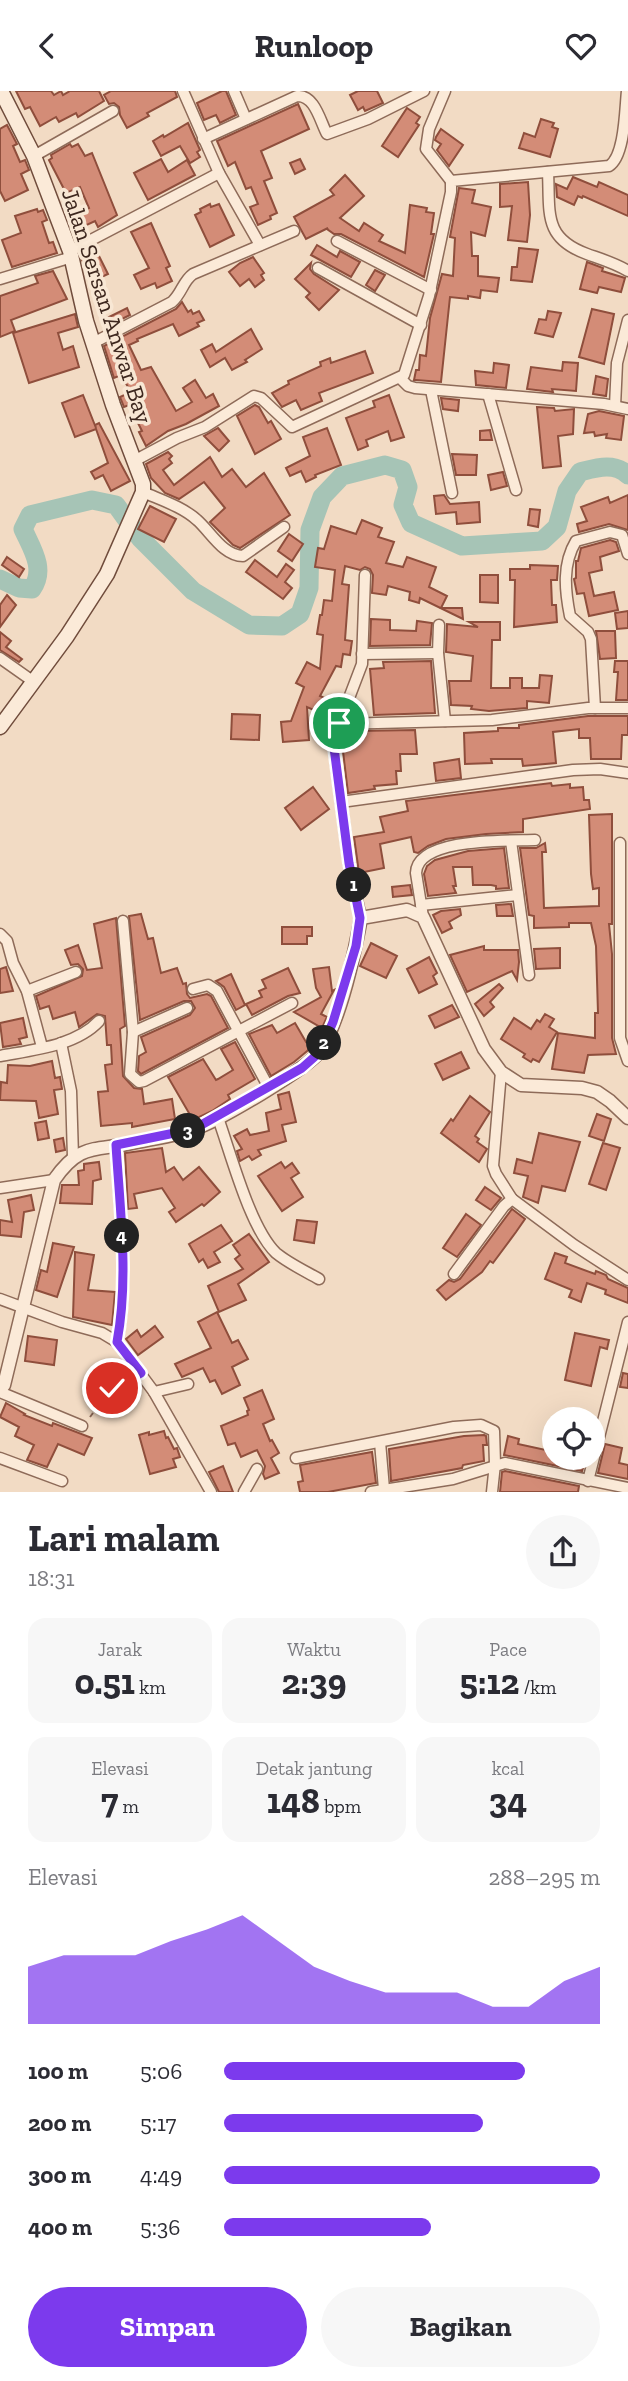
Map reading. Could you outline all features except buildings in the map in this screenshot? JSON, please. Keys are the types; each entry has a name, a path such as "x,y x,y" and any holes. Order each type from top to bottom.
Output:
{"main road":[{"name":"Jalan Sersan Anwar Bay","path":"1,91 34,156 71,254 93,343 143,484 142,495"},
{"path":"0,726 34,682 107,574 142,495"}],"street":[{"path":"183,91 219,173 260,246"},
{"path":"234,91 246,119"},
{"path":"203,139 297,96 304,95 310,100 327,134 368,119 424,91"},
{"path":"134,461 177,438 201,429 254,396 261,398 292,427 400,378 407,371 431,290 451,192 451,181 426,149 429,129 445,91"},
{"path":"451,181 609,166 615,163 619,153 627,91"},
{"path":"34,156 113,111"},
{"path":"548,172 549,204 554,231 561,241 628,271"},
{"path":"0,279 71,254 219,173"},
{"path":"93,343 172,302 193,274 294,231"},
{"path":"337,241 431,290"},
{"path":"318,268 421,325"},
{"path":"615,406 617,363 628,320"},
{"path":"400,378 411,388 628,409"},
{"path":"431,390 452,493"},
{"path":"488,394 516,491"},
{"path":"142,495 196,519 226,550 236,556 243,556 284,527"},
{"path":"595,708 591,639 588,632 570,616 565,571 570,551 576,541 610,532 622,535 628,554"},
{"path":"82,1426 0,1391 4,1385 24,1308 54,1180 73,1157 93,1148 194,1129 218,1118 302,1068 320,1052 333,1022 356,946 360,918 349,863 333,740 362,664 365,575"},
{"path":"439,625 438,653 445,721"},
{"path":"362,654 438,653"},
{"path":"0,658 34,682"},
{"path":"339,723 492,720 595,708 628,708"},
{"path":"341,802 573,770 600,769 628,773"},
{"path":"535,840 452,846 420,859 416,873 422,911 484,1049 500,1072 521,1085 582,1088 597,1093 627,1113"},
{"path":"510,841 529,975"},
{"path":"620,843 624,904 620,1038 628,1061"},
{"path":"360,918 518,895"},
{"path":"123,921 133,1032 130,1075 139,1082 292,1003"},
{"path":"0,934 7,941 13,963 27,991 42,1047"},
{"path":"0,965 13,963"},
{"path":"27,991 76,972"},
{"path":"193,989 203,985 213,986 269,1088"},
{"path":"133,1032 187,1008"},
{"path":"0,1055 61,1043 94,1027 99,1021"},
{"path":"61,1043 71,1091 73,1157"},
{"path":"500,1072 493,1166 496,1174 512,1199 574,1245 628,1280"},
{"path":"218,1118 248,1205 264,1238 277,1254 318,1279"},
{"path":"116,1145 123,1254 117,1342"},
{"path":"0,1188 54,1180"},
{"path":"454,1274 512,1199"},
{"path":"0,1299 62,1322 102,1333 117,1342 154,1392 211,1492"},
{"path":"587,1481 628,1322"},
{"path":"154,1392 188,1384"},
{"path":"296,1458 454,1427 481,1425 494,1431 492,1492"},
{"path":"380,1442 384,1489"},
{"path":"0,1458 62,1481"},
{"path":"371,1492 453,1479 505,1463 628,1487"},
{"path":"244,1492 257,1469"}],"path":[{"path":"82,1426 112,1388 141,1373"}],"waterway":[{"path":"0,579 19,588 32,589 36,581 38,567 23,529 30,515 92,500 116,505 140,538 193,591 249,625 282,626 300,614 309,588 310,530 322,497 342,476 385,465 402,470 408,487 403,505 411,523 462,546 542,541 557,527 567,491 580,472 611,467 628,475"}],"route":[{"path":"112,1388 141,1373 117,1342 123,1254 116,1145 194,1129 218,1118 302,1068 320,1052 333,1022 356,946 360,918 349,863 333,740 339,723"}]}
